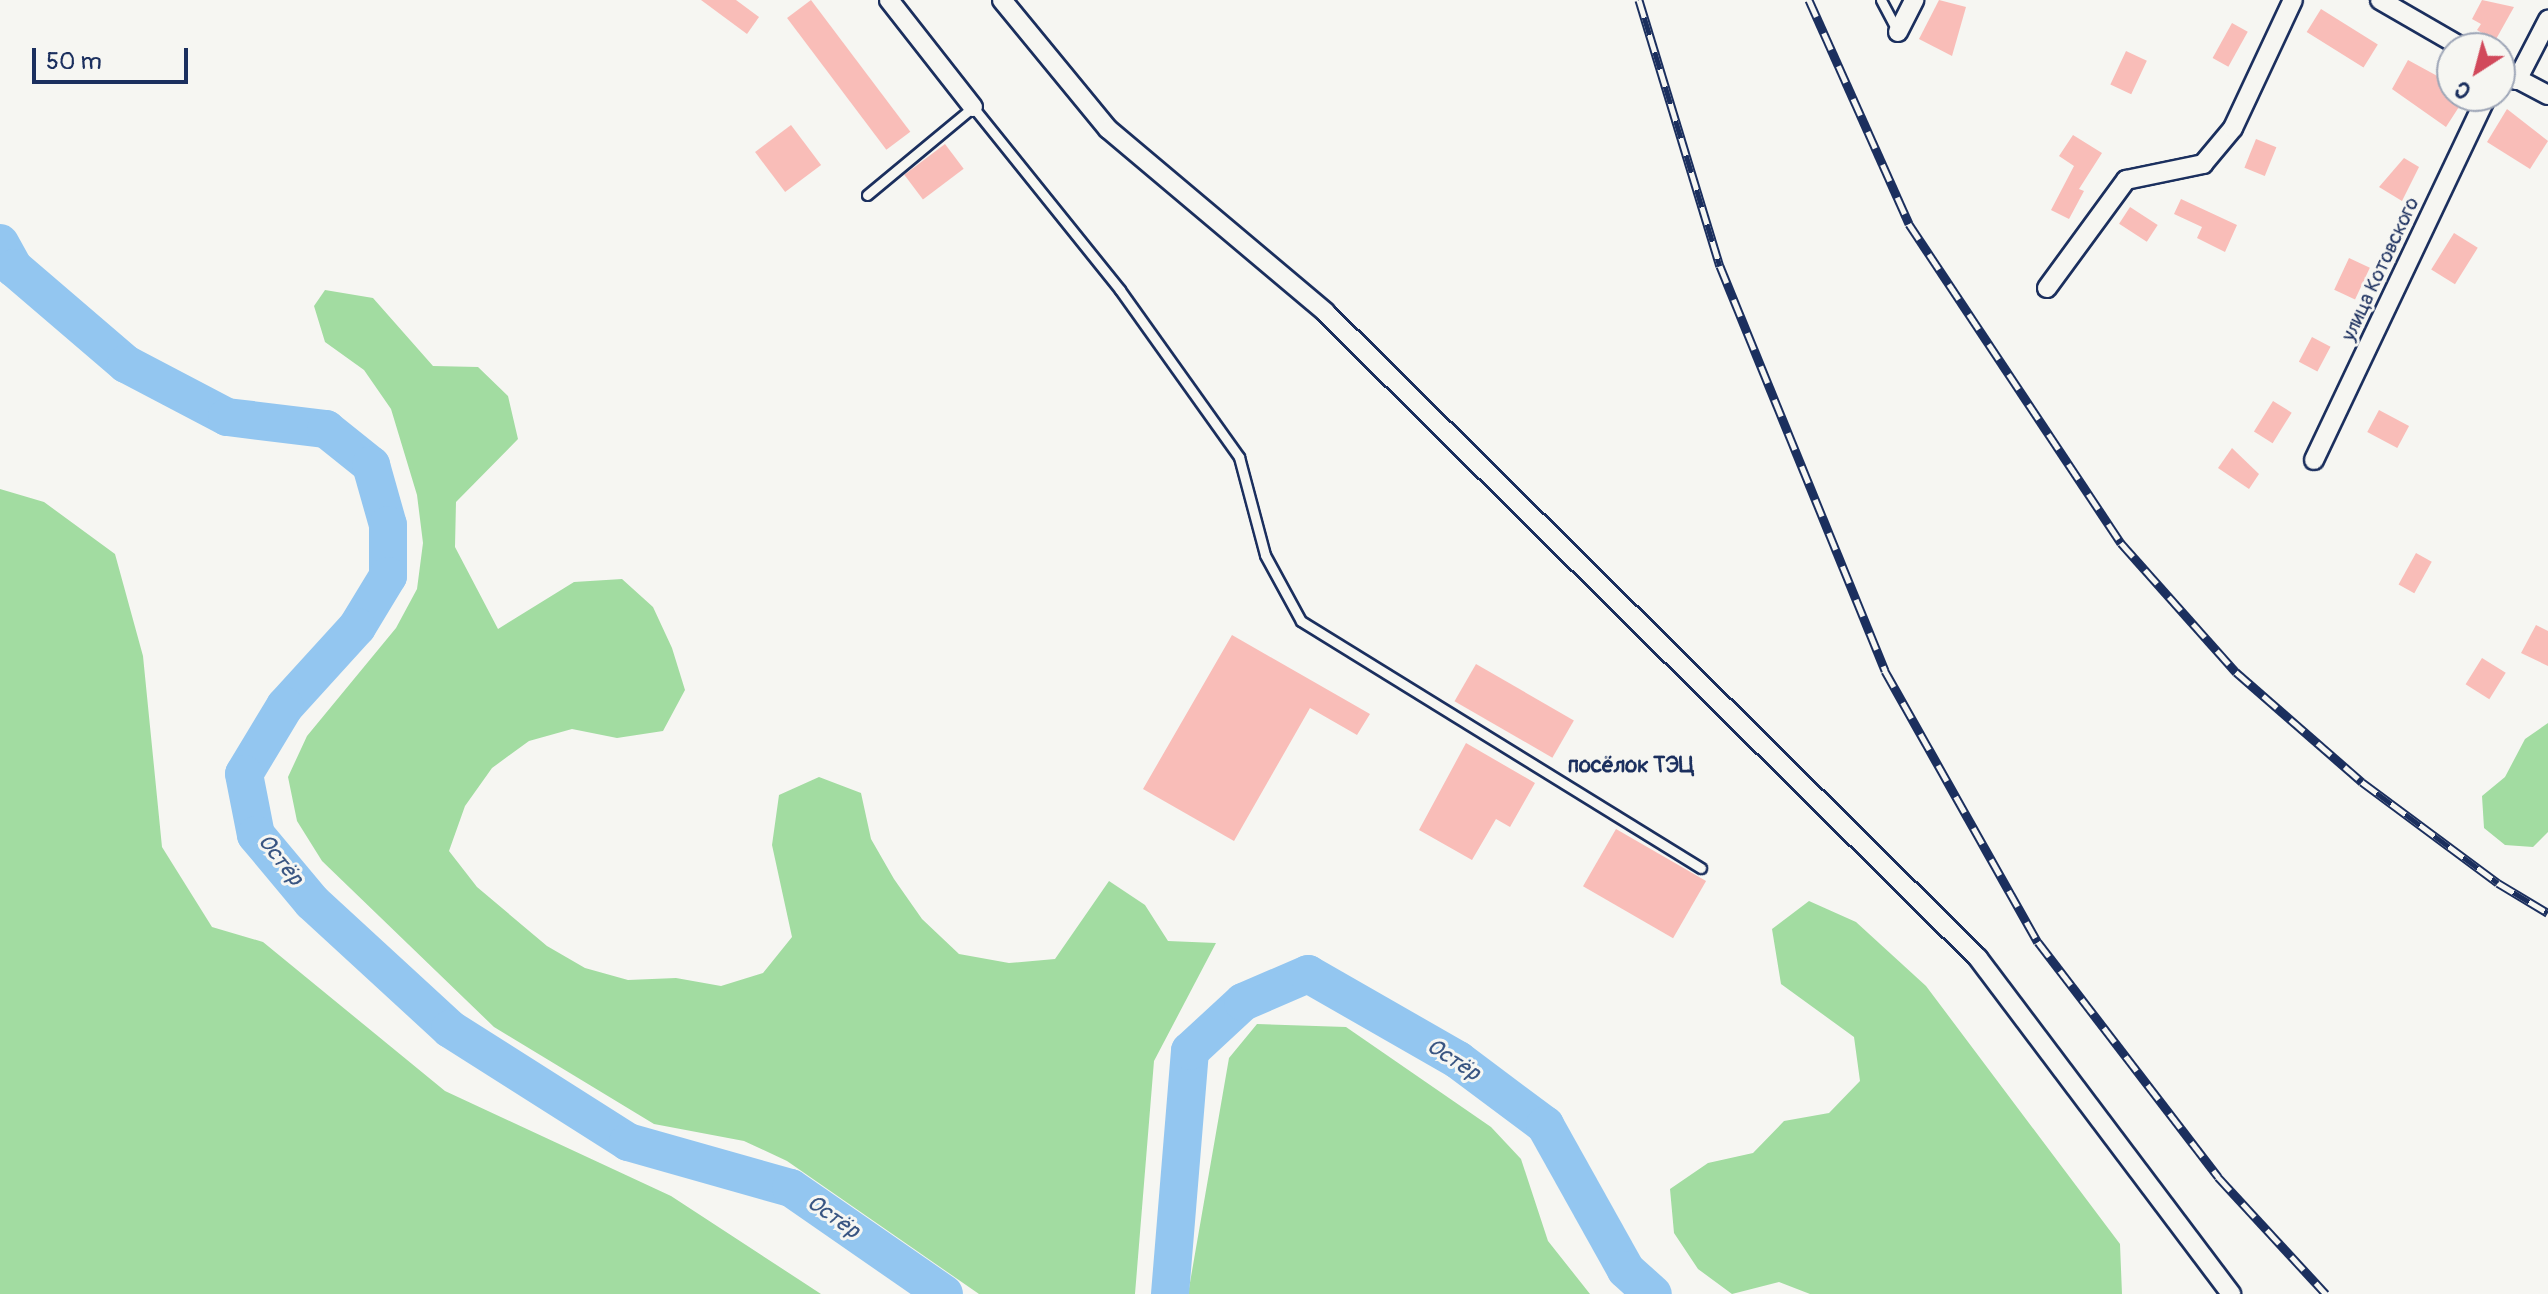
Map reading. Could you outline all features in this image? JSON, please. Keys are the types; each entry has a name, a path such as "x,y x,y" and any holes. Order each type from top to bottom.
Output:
{"street":[{"path":"889,0 973,107"},
{"path":"1002,0 1108,129 1325,312 1978,958 2231,1294"},
{"path":"1898,32 1914,0"},
{"path":"2047,288 2126,180 2203,164 2233,128 2293,0"},
{"path":"2380,0 2436,32"},
{"path":"2516,66 2548,20"},
{"path":"2516,81 2548,95"},
{"name":"улица Котовского","path":"2314,460 2479,112"}],"lane":[{"path":"1881,0 1898,32"},
{"path":"867,195 973,107 1120,290 1239,457 1265,555 1301,621 1701,868"}],"green space":[{"path":"325,290 373,298 433,366 478,367 508,396 518,439 456,502 455,547 498,629 574,582 622,579 653,607 672,648 685,690 663,731 617,738 572,729 529,741 492,768 465,806 449,851 477,887 547,946 585,968 628,980 676,978 721,986 763,973 792,937 772,845 779,795 819,777 861,793 871,839 894,879 922,919 959,954 1009,963 1055,959 1109,881 1145,905 1168,941 1216,943 1154,1061 1135,1294 979,1294 787,1161 744,1141 654,1124 494,1027 322,861 297,821 288,777 307,736 396,628 417,589 423,543 417,495 391,409 364,370 325,342 314,306"},
{"path":"0,489 44,502 115,554 143,656 162,847 212,927 263,942 445,1091 671,1196 821,1294 0,1294"},
{"path":"2548,723 2548,832 2533,847 2505,845 2484,828 2482,796 2505,777 2525,739"},
{"path":"1809,901 1856,922 1926,986 2120,1244 2122,1294 1810,1294 1779,1282 1732,1294 1698,1269 1674,1233 1670,1189 1708,1163 1753,1153 1784,1121 1829,1113 1860,1081 1854,1037 1781,984 1772,929"},
{"path":"1257,1024 1346,1027 1491,1127 1521,1159 1548,1241 1590,1294 1188,1294 1229,1058"}],"building":[{"path":"701,0 736,0 759,17 747,34"},
{"path":"811,0 910,132 886,150 787,18"},
{"path":"1939,0 1966,7 1952,56 1919,39"},
{"path":"2482,0 2514,7 2500,32 2480,32 2477,30 2481,24 2472,19"},
{"path":"2321,9 2378,45 2364,67 2307,32"},
{"path":"2232,23 2248,32 2228,67 2213,58"},
{"path":"2126,51 2147,61 2131,94 2110,85"},
{"path":"2408,60 2436,75 2436,112 2456,112 2446,127 2392,89"},
{"path":"2505,112 2511,112 2548,141 2530,169 2487,142"},
{"path":"791,125 821,165 785,192 755,152"},
{"path":"2073,135 2102,153 2079,189 2084,191 2069,219 2051,210 2074,166 2059,156"},
{"path":"2256,139 2276,147 2265,176 2244,168"},
{"path":"945,144 964,169 923,199 904,175"},
{"path":"2404,158 2419,167 2402,201 2379,187"},
{"path":"2181,199 2237,225 2225,252 2197,238 2202,227 2174,214"},
{"path":"2130,207 2158,225 2147,242 2119,224"},
{"path":"2454,233 2478,248 2455,284 2431,269"},
{"path":"2349,258 2370,268 2355,299 2334,290"},
{"path":"2312,337 2331,347 2317,372 2299,362"},
{"path":"2273,401 2292,413 2273,443 2254,432"},
{"path":"2379,410 2409,426 2397,448 2367,432"},
{"path":"2232,448 2259,474 2249,489 2218,468"},
{"path":"2416,553 2432,562 2414,593 2399,584"},
{"path":"2536,625 2548,631 2548,666 2521,653"},
{"path":"1232,635 1370,714 1357,735 1310,708 1234,841 1143,789"},
{"path":"2482,658 2506,673 2489,699 2466,684"},
{"path":"1476,664 1574,720 1552,758 1454,701"},
{"path":"1466,743 1535,783 1510,827 1496,819 1472,860 1419,830"},
{"path":"1616,829 1706,881 1673,938 1583,886"}],"waterway":[{"name":"Остёр","path":"0,243 14,268 126,364 227,417 326,429 371,465 388,525 388,576 357,627 285,706 244,774 256,835 312,902 450,1029 628,1142 791,1188 944,1294"},
{"name":"Остёр","path":"1170,1294 1190,1051 1243,1002 1308,974 1458,1060 1545,1125 1626,1270 1653,1294"}],"railway":[{"path":"1639,0 1720,266 1885,671 2038,942 2218,1177 2326,1294"},
{"path":"1809,0 1909,224 2121,543 2236,672 2362,782 2498,883 2548,913"}],"district":[{"name":"посёлок ТЭЦ","path":"1631,766"}]}
